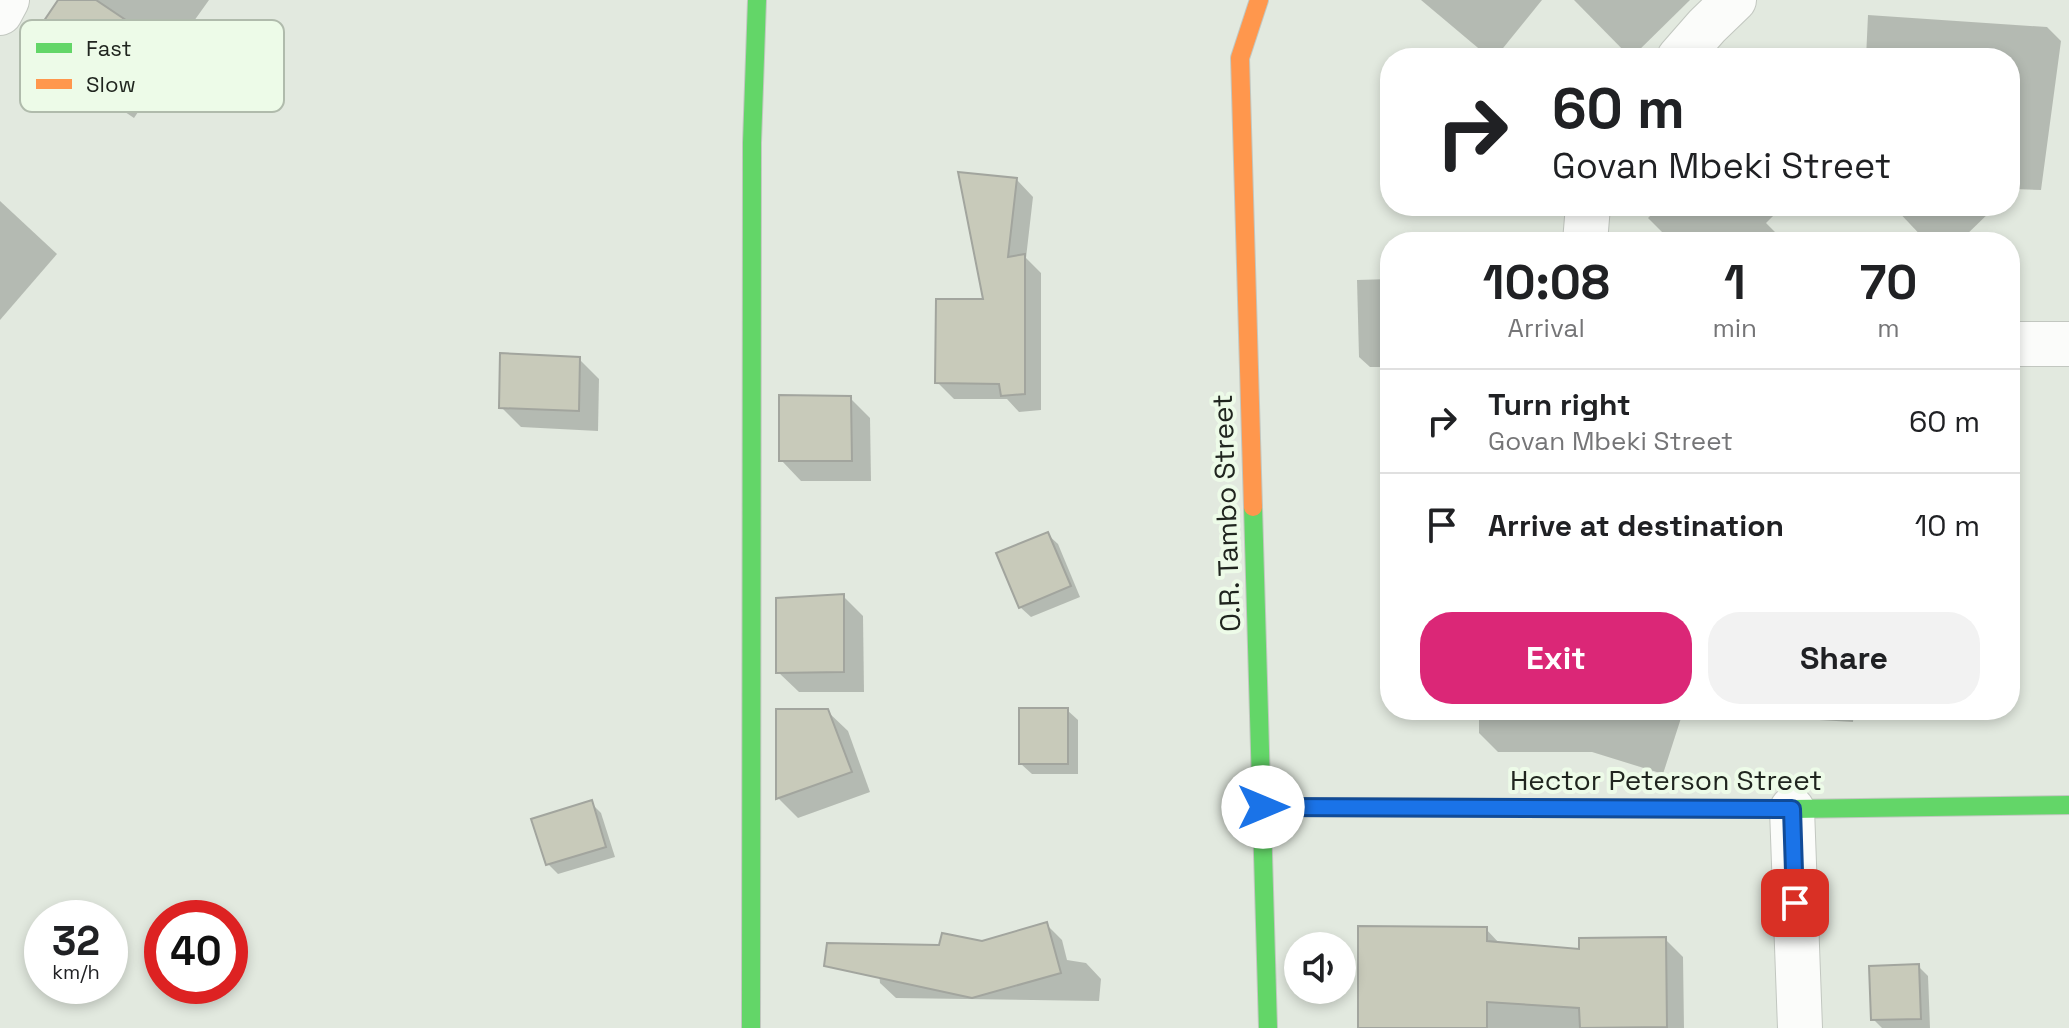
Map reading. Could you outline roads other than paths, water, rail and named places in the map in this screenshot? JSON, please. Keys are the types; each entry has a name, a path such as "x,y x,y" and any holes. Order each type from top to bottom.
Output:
{"street":[{"path":"0,13 7,0"},
{"path":"751,1028 752,143 757,0"},
{"name":"O.R. Tambo Street","path":"1259,0 1240,58 1268,1028"},
{"path":"1688,48 1734,0"},
{"path":"2020,344 2069,344"},
{"name":"Hector Peterson Street","path":"1263,807 1792,809 2069,805"},
{"path":"1792,809 1800,1028"}]}
